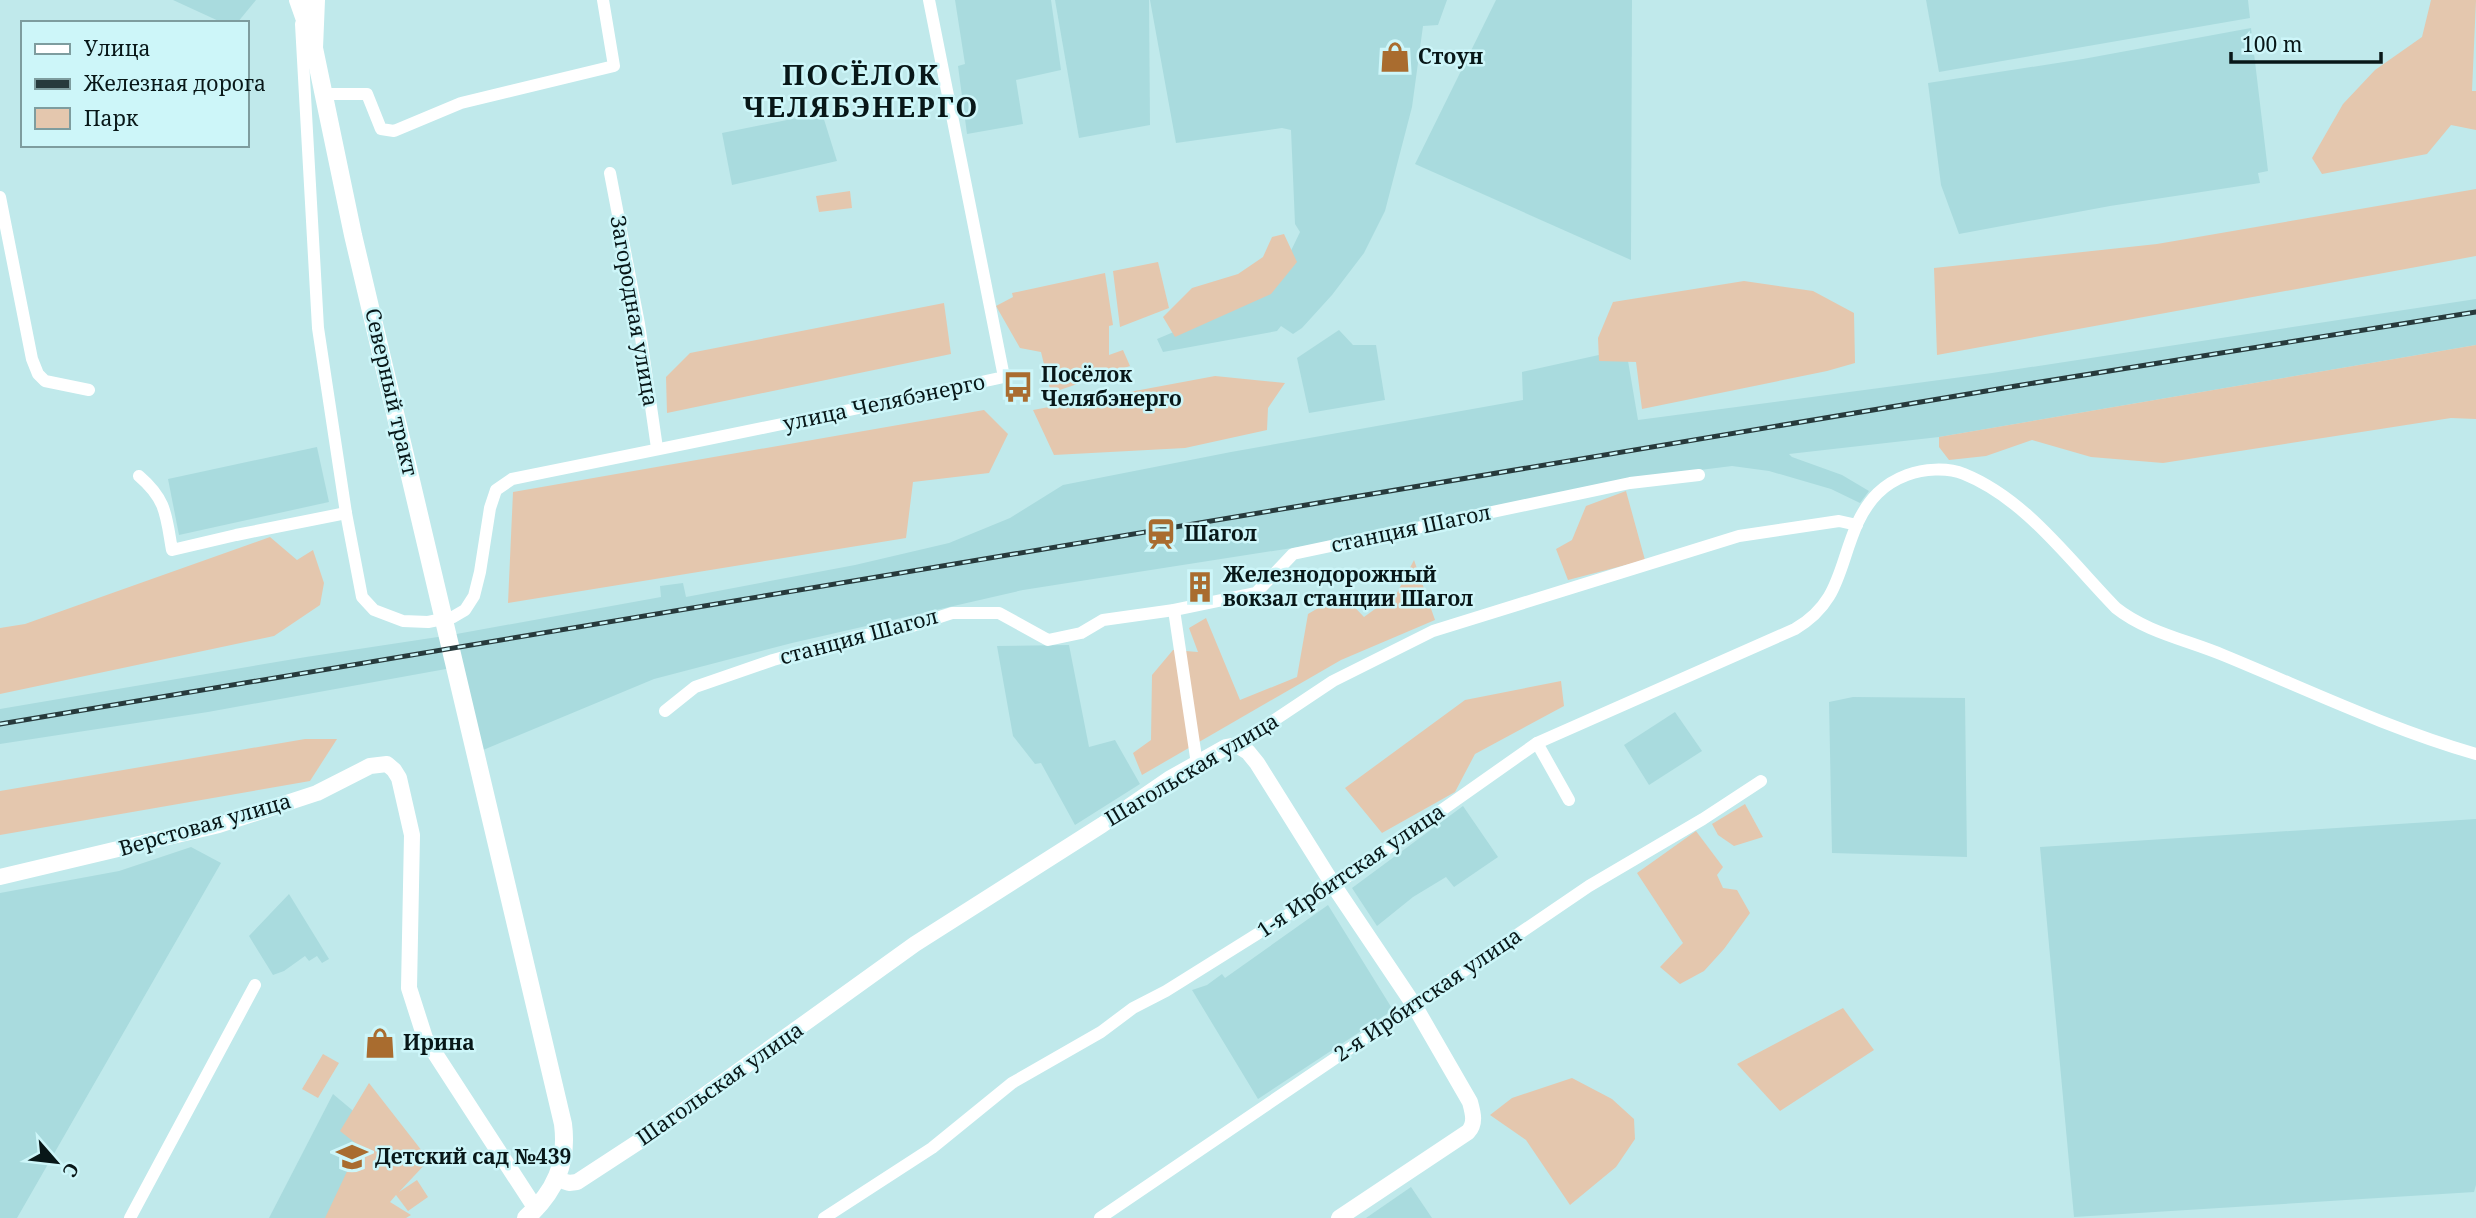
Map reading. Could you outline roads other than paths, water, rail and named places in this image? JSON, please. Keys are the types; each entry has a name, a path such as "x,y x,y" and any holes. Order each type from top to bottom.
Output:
{"main road":[{"name":"Северный тракт","path":"304,1 353,235 563,1124 563,1161 557,1179"},
{"path":"531,1214 550,1194 557,1179"}],"street":[{"path":"323,94 368,94 381,129 394,131 461,103 614,66 603,0"},
{"name":"улица Челябэнерго","path":"512,480 1004,377 929,0"},
{"name":"Северный тракт","path":"304,1 318,328 346,513 362,597 374,610 403,621 428,622 453,617 465,610 474,596 490,508 496,490 512,480"},
{"name":"Загородная улица","path":"610,173 639,324 657,448"},
{"path":"0,197 32,359 38,374 45,381 89,390"},
{"name":"1-я Ирбитская улица","path":"824,1218 932,1148 1012,1083 1101,1032 1133,1009 1334,887 1537,743 1795,629 1811,619 1825,605 1857,525 1871,499 1890,481 1923,470 1962,473 1999,493 2032,520 2130,620 2219,653 2431,741 2476,754"},
{"name":"станция Шагол","path":"665,711 695,687 773,660 856,637 909,627 951,613 999,613 1048,640 1081,633 1103,620 1174,610 1256,593 1293,554 1630,484 1699,475"},
{"path":"139,477 157,493 164,506 173,550 346,513"},
{"name":"Шагольская улица","path":"557,1179 569,1183 577,1182 624,1152 915,944 1169,779 1226,747 1237,745 1333,681 1433,631 1739,536 1839,521 1857,525"},
{"path":"1174,610 1197,764"},
{"path":"1537,743 1569,800"},
{"path":"1237,745 1248,752 1257,763 1334,887 1414,1005 1470,1102 1474,1118 1472,1128 1468,1132 1339,1218"},
{"name":"Верстовая улица","path":"0,877 219,825 317,793 379,764 387,764 399,778 412,835 409,988 425,1038 531,1214"},
{"name":"2-я Ирбитская улица","path":"1100,1218 1589,886 1703,819 1761,781"},
{"path":"130,1218 254,985"}],"railway":[{"path":"0,724 2022,385 2476,312"}],"place":[{"name":"Стоун","path":"1395,57"},
{"name":"Посёлок Челябэнерго","path":"1018,387"},
{"name":"Шагол","path":"1161,534"},
{"name":"Железнодорожный вокзал станции Шагол","path":"1200,587"},
{"name":"Ирина","path":"380,1043"},
{"name":"Детский сад №439","path":"352,1157"}],"district":[{"name":"ПОСЁЛОК ЧЕЛЯБЭНЕРГО","path":"861,91"}]}
